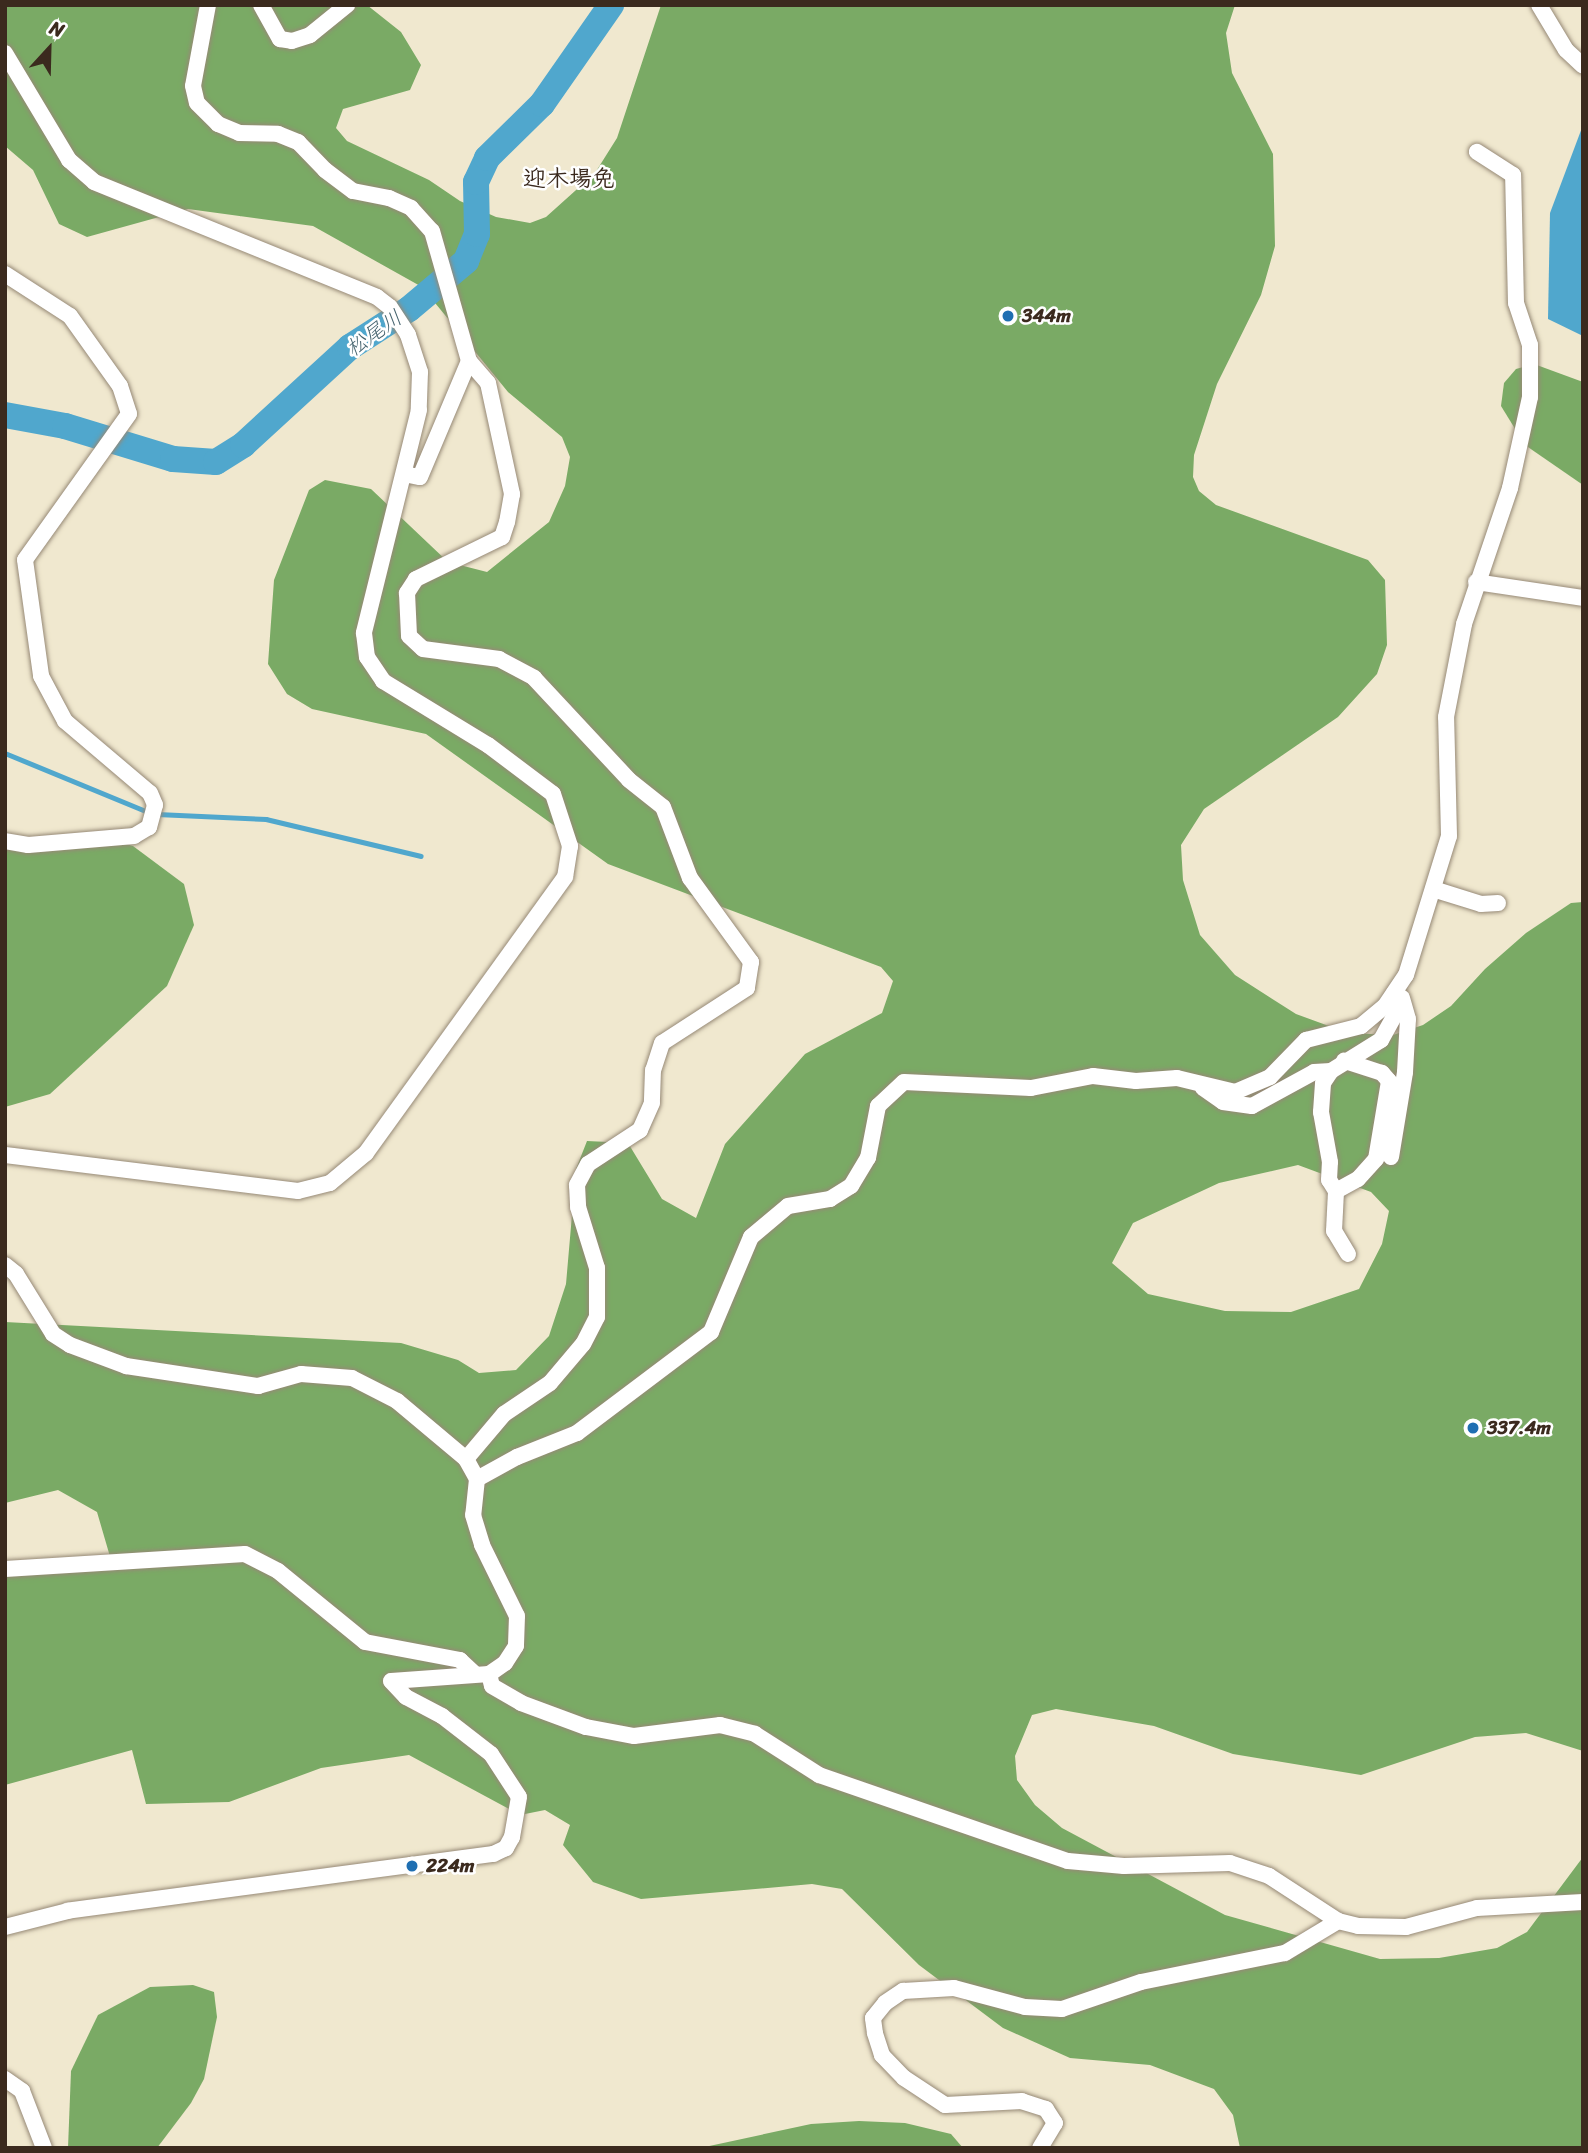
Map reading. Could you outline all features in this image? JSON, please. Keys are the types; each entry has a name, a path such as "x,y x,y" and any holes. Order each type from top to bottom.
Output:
{"street":[{"path":"208,5 193,86 197,103 218,124 239,133 278,134 298,142 324,170 353,191 389,198 411,208 432,231 469,361 488,383 512,494 507,522 502,537 416,579 407,593 409,636 423,649 499,659 534,678 629,780 663,807 690,878 751,962 747,988 662,1043 653,1070 652,1103 640,1130 588,1164 577,1185 578,1207 597,1268 597,1317 583,1344 550,1383 505,1414 467,1458"},
{"path":"261,5 280,39 292,41 310,35 347,5"},
{"path":"1539,5 1566,50 1583,66"},
{"path":"5,53 69,160 94,182 377,298 390,307 408,335 420,372 419,410 364,633 367,657 383,681 488,745 553,794 570,846 565,877 366,1153 330,1183 298,1191 5,1154"},
{"path":"477,1479 516,1457 577,1433 711,1332 751,1237 788,1206 830,1199 851,1186 868,1158 878,1106 905,1082 1031,1088 1093,1076 1195,1083 1235,1092 1270,1077 1306,1040 1361,1026 1394,993 1406,975 1449,836 1446,717 1476,582 1510,488 1531,397 1530,345 1516,303 1513,175 1477,152"},
{"path":"5,274 70,316 120,386 128,414 25,560 41,676 65,721 150,793 155,805 149,827 134,836 28,845 5,841"},
{"path":"404,474 420,477 469,361"},
{"path":"1476,582 1583,598"},
{"path":"1433,889 1481,904 1498,903"},
{"path":"1195,1083 1223,1102 1252,1107 1314,1072 1338,1066 1381,1040 1399,1008 1394,993"},
{"path":"1391,1157 1405,1072 1408,1019 1403,999 1394,993"},
{"path":"1336,1191 1358,1179 1376,1159 1389,1081 1382,1073 1338,1066"},
{"path":"1338,1066 1323,1083 1321,1112 1330,1162 1329,1180 1336,1191 1334,1231 1348,1254"},
{"path":"5,1265 16,1274 53,1334 70,1345 126,1366 258,1386 301,1374 352,1378 397,1401 467,1458 477,1479 473,1515 482,1545 517,1616 516,1647 505,1663 482,1674 391,1681 406,1697 442,1716 491,1754 510,1779 519,1797 512,1837 506,1848 412,1866 68,1911 5,1927"},
{"path":"5,1569 245,1555 278,1571 365,1642 460,1660 482,1674 492,1686 521,1703 586,1727 634,1736 720,1725 755,1734 818,1775 1068,1861 1124,1866 1230,1863 1269,1876 1338,1921 1370,1927 1406,1927 1477,1908 1583,1902"},
{"path":"1041,2148 1055,2123 1046,2109 1022,2101 946,2105 904,2078 882,2054 875,2033 873,2018 885,2003 903,1991 954,1988 1025,2007 1062,2009 1141,1982 1286,1953 1338,1921"},
{"path":"5,2079 22,2091 44,2148"}],"green space":[{"path":"5,5 367,5 401,32 421,65 410,90 343,109 336,128 347,141 429,180 460,201 496,217 530,223 546,217 595,173 617,138 661,5 1235,5 1226,33 1232,73 1273,154 1275,246 1261,295 1217,384 1194,455 1193,477 1199,491 1216,505 1368,560 1385,580 1387,645 1377,674 1338,717 1204,809 1181,845 1183,880 1200,935 1235,975 1296,1014 1348,1033 1393,1035 1423,1025 1451,1006 1485,969 1526,933 1571,903 1583,902 1583,1751 1526,1733 1475,1737 1361,1775 1233,1754 1154,1726 1056,1709 1032,1715 1015,1756 1017,1780 1035,1805 1062,1828 1225,1915 1380,1959 1439,1958 1497,1948 1527,1932 1583,1857 1583,2148 1240,2148 1233,2115 1214,2089 1150,2065 1070,2058 1003,2028 919,1965 842,1889 812,1884 641,1899 593,1882 563,1845 570,1825 545,1810 520,1815 409,1755 321,1768 229,1802 146,1804 132,1750 5,1785 5,1572 111,1560 97,1512 58,1490 5,1503 5,1322 401,1343 458,1360 479,1373 516,1370 549,1336 566,1284 576,1169 587,1141 628,1143 662,1199 696,1218 725,1144 805,1054 882,1013 893,981 881,967 608,864 426,734 312,709 287,694 268,664 274,580 309,490 325,480 371,489 448,562 487,572 549,522 565,486 570,457 562,437 508,392 422,287 313,226 188,209 87,237 59,224 33,170 5,146","holes":["1298,1165 1371,1192 1389,1211 1382,1244 1359,1289 1291,1312 1225,1311 1148,1294 1112,1263 1133,1223 1219,1183"]},
{"path":"1534,364 1583,382 1583,485 1525,445 1501,406 1504,383 1516,369"},
{"path":"102,837 133,846 184,884 194,925 167,986 50,1094 5,1107 5,841"},
{"path":"193,1985 214,1992 217,2017 204,2079 191,2103 157,2148 68,2148 71,2071 98,2015 150,1987"},
{"path":"859,2121 905,2123 951,2134 963,2148 700,2148 811,2124"}],"water":[{"path":"1583,125 1583,336 1548,319 1550,213"}],"waterway":[{"name":"松尾川","path":"5,415 65,426 173,459 216,462 243,445 350,347 409,309 466,261 477,234 476,182 487,158 542,104 611,5"},
{"path":"5,753 148,812"},
{"path":"157,814 266,819 421,856"}],"place":[{"name":"344m","path":"1008,316"},
{"name":"337.4m","path":"1473,1428"},
{"name":"224m","path":"412,1866"}],"district":[{"name":"迎木場免","path":"569,179"}]}
